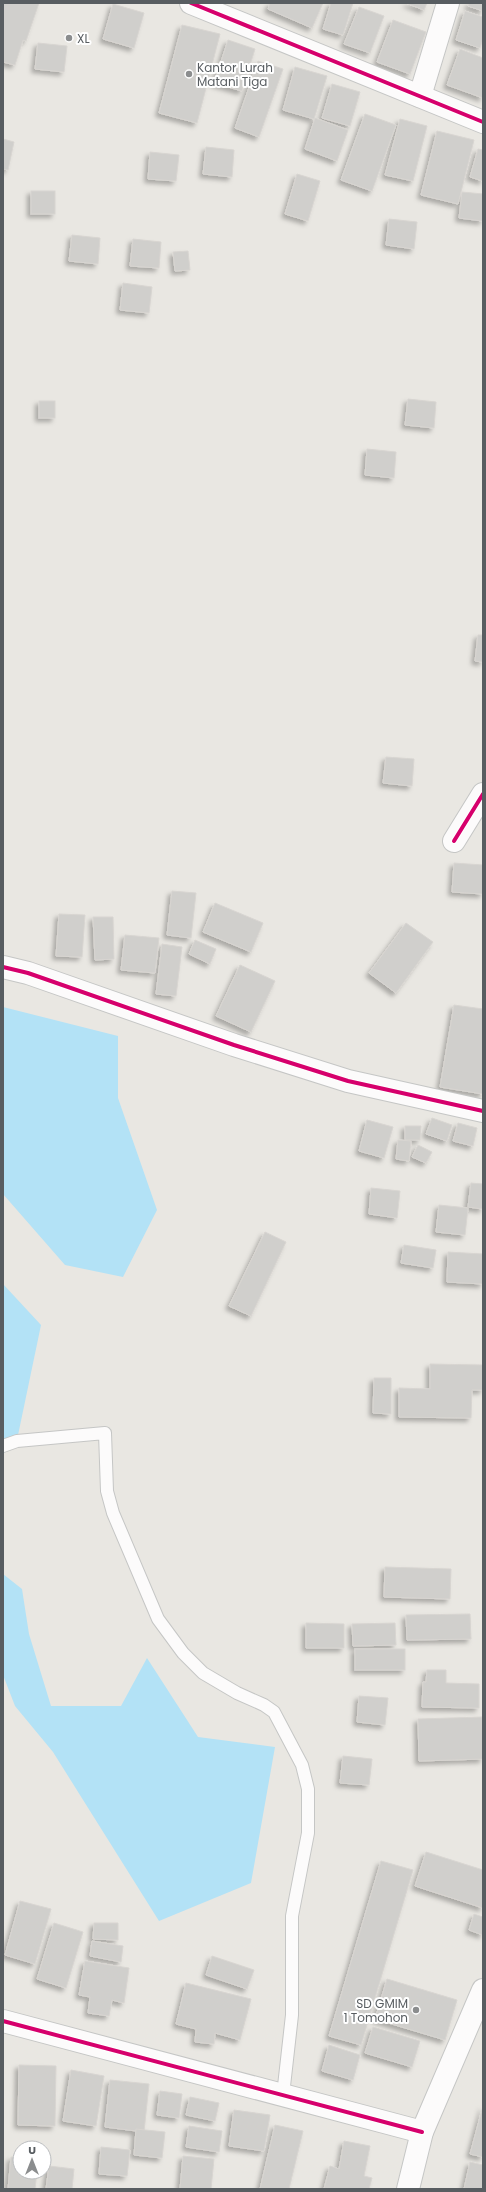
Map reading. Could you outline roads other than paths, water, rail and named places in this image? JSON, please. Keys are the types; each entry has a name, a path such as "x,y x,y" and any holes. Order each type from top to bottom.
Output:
{"street":[{"path":"191,3 483,122"},
{"path":"420,96 448,3"},
{"path":"454,841 483,794"},
{"path":"3,967 28,973 234,1045 348,1081 483,1111"},
{"path":"408,2189 422,2132 483,1990"},
{"path":"3,2021 422,2132"}],"lane":[{"path":"3,1446 17,1441 105,1433 107,1491 113,1513 158,1619 183,1653 203,1673 237,1693 264,1704 274,1712 302,1765 308,1789 308,1833 292,1916 292,2015 283,2095"}],"water":[{"path":"3,1007 118,1036 118,1098 157,1210 123,1277 65,1265 3,1194"},
{"path":"3,1284 41,1325 17,1440 3,1454"},
{"path":"3,1574 22,1589 29,1634 51,1706 121,1706 147,1658 198,1737 275,1747 251,1883 159,1921 53,1752 15,1706 3,1675"}],"place":[{"name":"XL","path":"69,38"},
{"name":"Kantor Lurah Matani Tiga","path":"189,74"},
{"name":"SD GMIM 1 Tomohon","path":"416,2010"}]}
